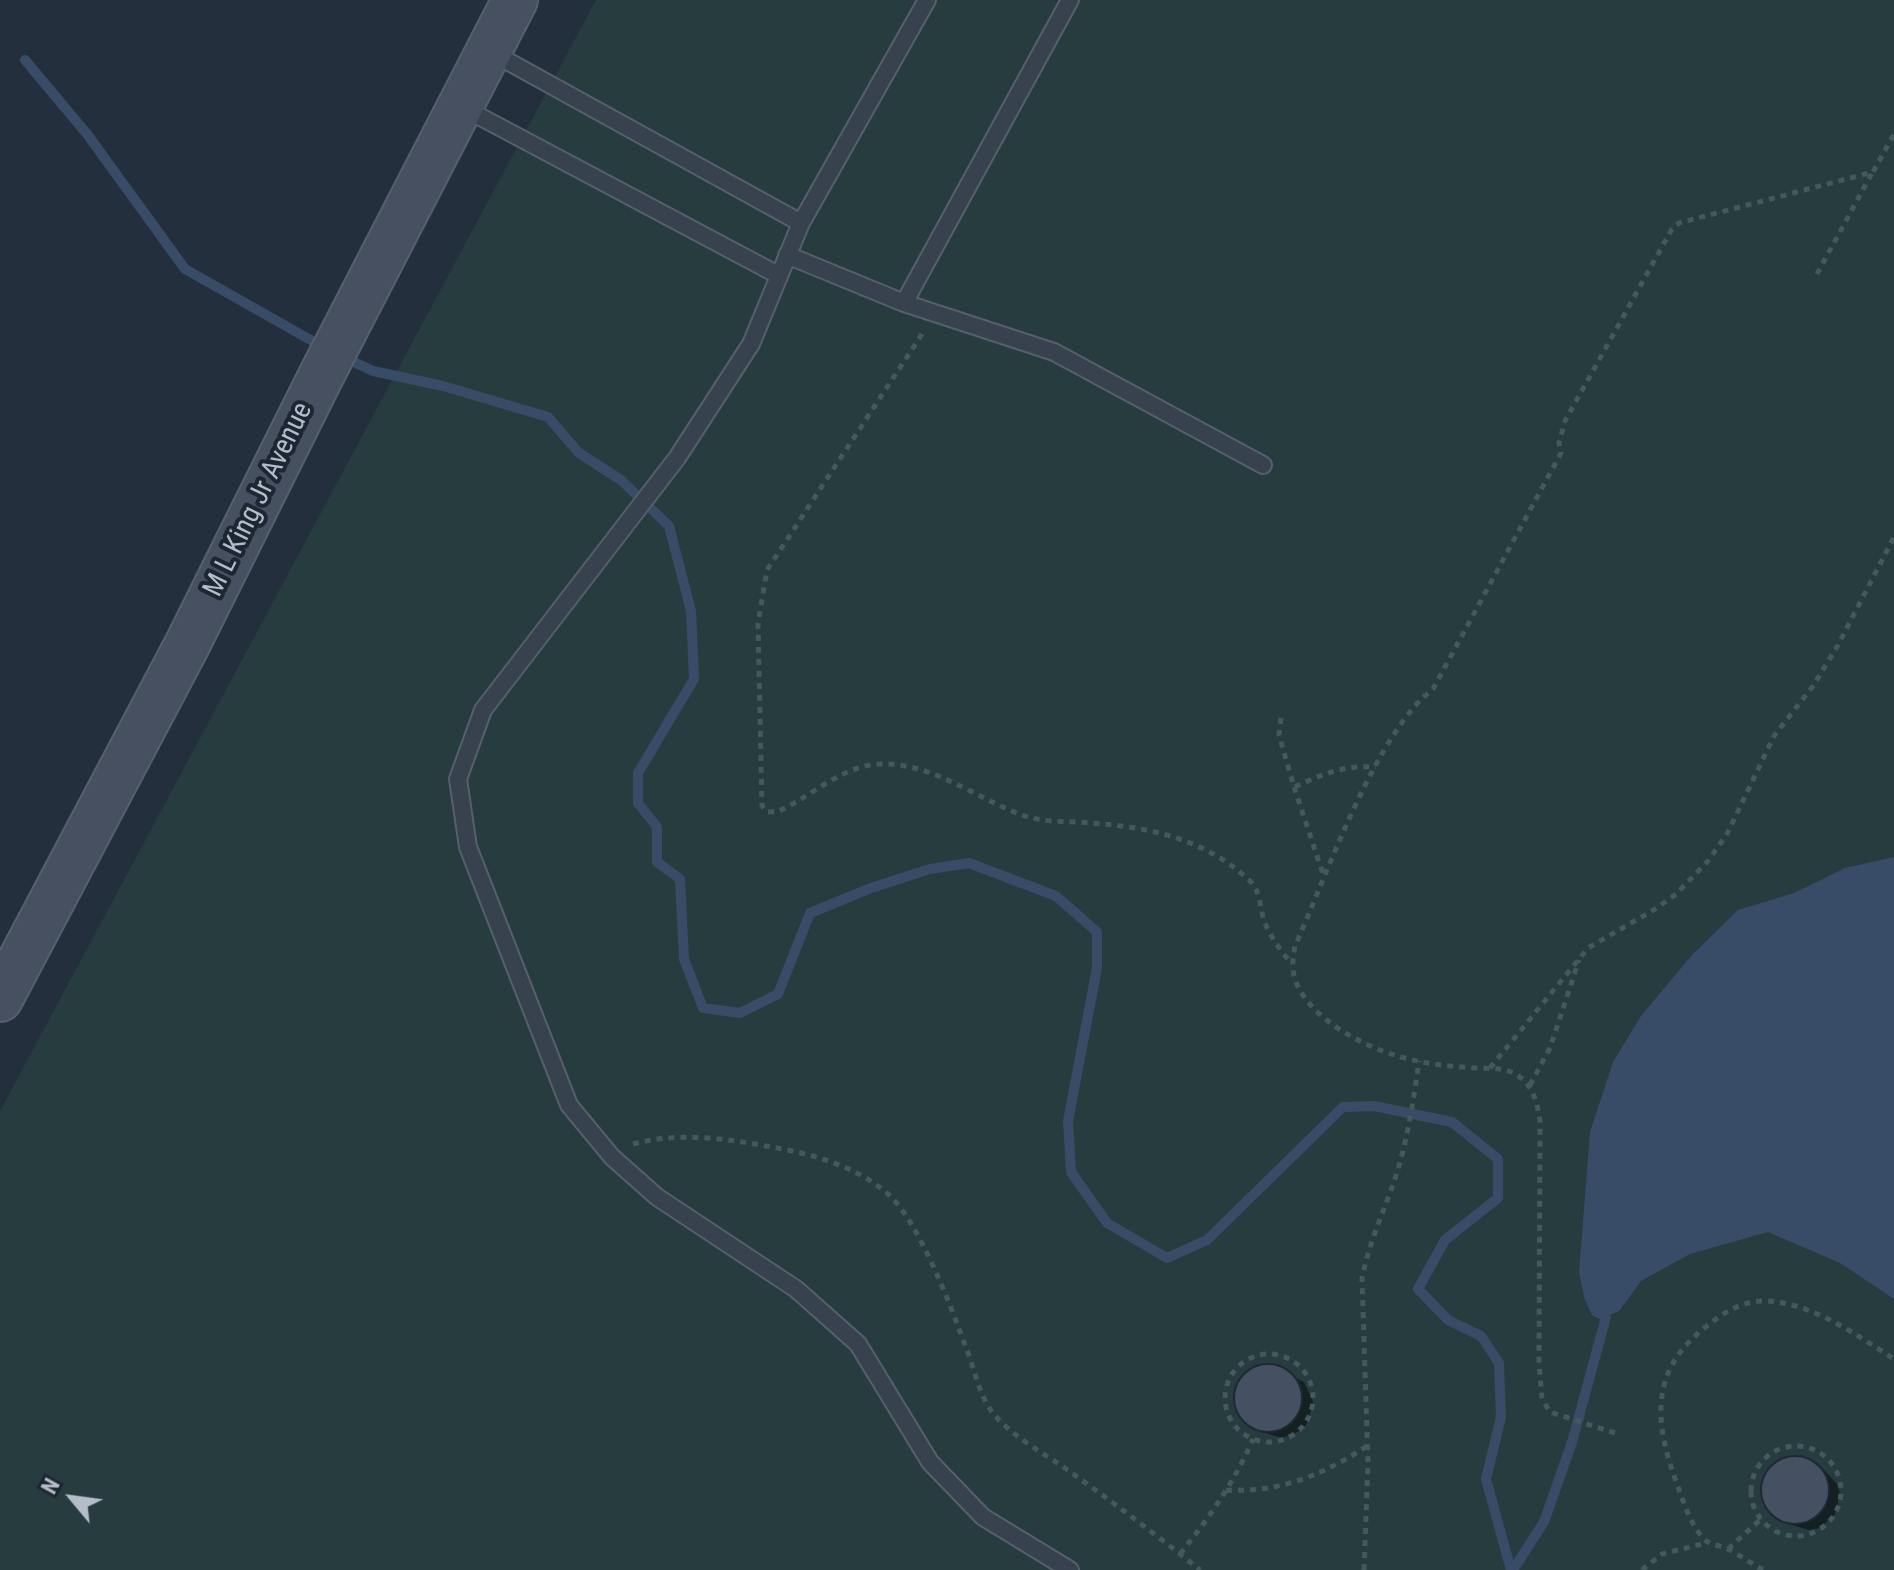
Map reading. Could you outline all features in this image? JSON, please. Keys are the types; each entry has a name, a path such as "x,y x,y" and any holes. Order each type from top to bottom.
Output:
{"street":[{"name":"M L King Jr Avenue","path":"0,999 187,645 458,105 515,0"}],"lane":[{"path":"927,0 801,223 751,344 677,458 483,710 458,779 468,847 569,1105 609,1153 657,1197 796,1289 858,1344 930,1462 983,1517 1070,1570"},
{"path":"904,303 1070,0"},
{"path":"488,50 801,223"},
{"path":"458,105 778,275"},
{"path":"787,255 904,303 1054,352 1263,465"}],"path":[{"path":"1817,274 1894,134"},
{"path":"1292,965 1295,946 1389,741 1409,713 1433,689 1561,453 1559,443 1565,421 1672,229 1679,223 1873,172"},
{"path":"935,314 767,570 758,623 762,693 762,806 767,812 779,811 860,766 884,764 941,778 1026,817 1096,823 1176,837 1208,849 1257,888 1266,924 1292,965 1296,983 1308,1002 1329,1021 1356,1039 1419,1061 1515,1073 1530,1085 1536,1096 1541,1157 1539,1363 1542,1399 1550,1412 1615,1433"},
{"path":"1489,1068 1579,958 1602,938 1667,901 1708,861 1727,834 1774,736 1813,686 1838,645 1894,537"},
{"path":"1281,718 1279,735 1325,879"},
{"path":"1294,787 1336,769 1376,767"},
{"path":"1530,1085 1550,1048 1579,958"},
{"path":"1364,1570 1368,1445 1362,1279 1367,1253 1392,1189 1402,1152 1419,1061"},
{"path":"609,1153 668,1136 715,1138 796,1152 854,1171 873,1182 890,1196 905,1215 933,1266 974,1366 981,1392 991,1410 1017,1435 1200,1570"},
{"path":"1707,1543 1695,1529 1684,1502 1665,1452 1659,1421 1666,1376 1677,1354 1691,1338 1716,1318 1741,1304 1768,1301 1806,1310 1834,1321 1894,1359"},
{"path":"1267,1354 1281,1356 1294,1362 1304,1372 1313,1398 1310,1413 1303,1426 1292,1436 1263,1443 1253,1439 1237,1429 1229,1417 1225,1403 1226,1388 1231,1375 1253,1357 1267,1354"},
{"path":"1180,1554 1210,1516 1253,1439"},
{"path":"1226,1490 1264,1490 1294,1483 1321,1473 1368,1445"},
{"path":"1788,1446 1803,1446 1829,1460 1837,1473 1839,1502 1823,1526 1796,1536 1782,1534 1761,1519 1752,1503 1750,1489 1762,1461 1774,1451 1788,1446"},
{"path":"1728,1549 1761,1519"},
{"path":"1642,1570 1662,1554 1707,1543 1728,1549 1763,1570"}],"green space":[{"path":"596,0 1894,0 1894,1570 0,1570 0,1111"}],"water":[{"path":"1894,857 1894,1299 1840,1263 1768,1232 1690,1254 1641,1281 1619,1311 1600,1319 1592,1315 1579,1273 1590,1132 1613,1062 1641,1016 1692,955 1738,910 1794,893 1845,868"}],"building":[{"path":"1268,1364 1292,1374 1302,1398 1292,1422 1268,1432 1244,1422 1234,1398 1244,1374"},
{"path":"1795,1456 1819,1466 1829,1490 1819,1514 1795,1524 1771,1514 1761,1490 1771,1466"}],"waterway":[{"path":"25,60 87,134 185,269 323,347"},
{"path":"341,356 373,371 443,386 548,417 579,453 621,480 669,526 691,611 694,679 638,773 638,803 657,827 657,862 680,879 684,959 703,1008 740,1013 778,994 810,913 871,888 930,869 969,863 1056,896 1097,932 1097,968 1068,1121 1071,1172 1107,1223 1167,1258 1207,1240 1343,1107 1374,1106 1452,1122 1498,1159 1498,1198 1445,1240 1418,1289 1448,1320 1481,1336 1499,1363 1501,1417 1486,1479 1511,1570"},
{"path":"1513,1570 1544,1522 1572,1442 1606,1317"}]}
